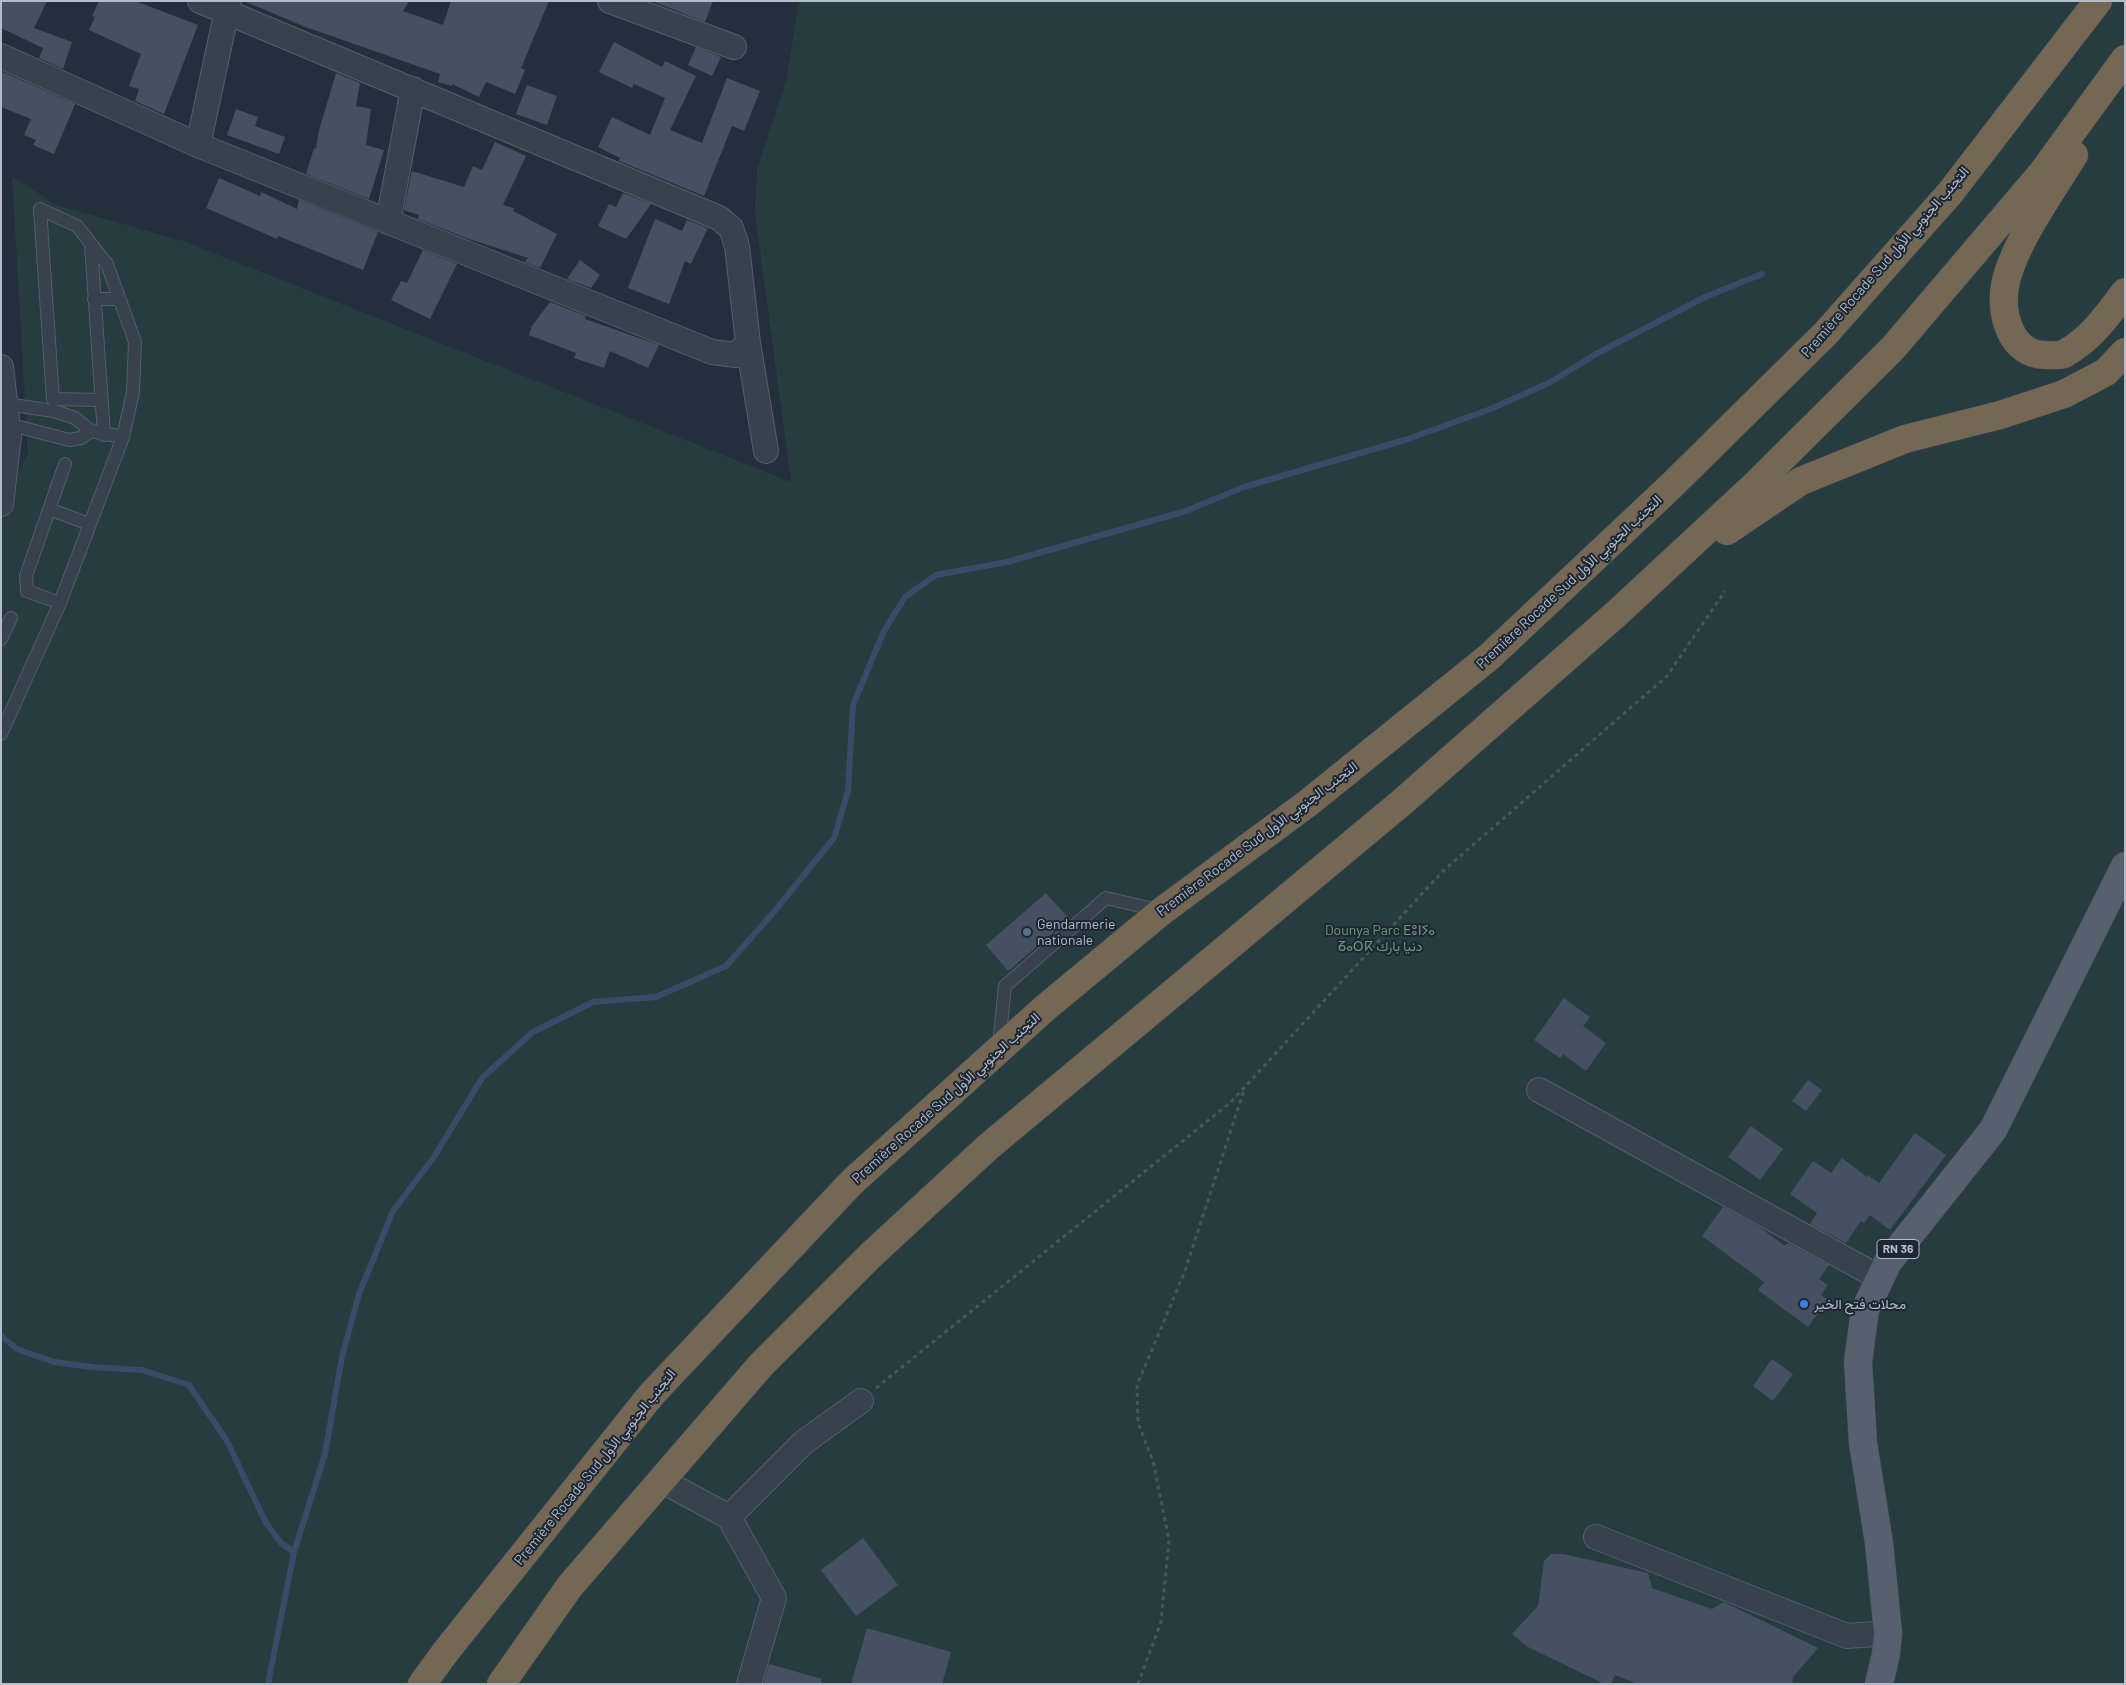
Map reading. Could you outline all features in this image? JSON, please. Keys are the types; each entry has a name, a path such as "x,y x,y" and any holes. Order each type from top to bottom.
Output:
{"highway":[{"name":"Première Rocade Sud التجنب الجنوبي الأول","path":"422,1684 446,1650 651,1395 852,1182 999,1050 1162,911 1308,803 1489,657 1670,487 1826,333 1950,193 2098,1"},
{"path":"501,1684 570,1586 761,1365 871,1255 988,1146 1401,803 1616,614 1754,486 1893,348 2042,173 2125,59"},
{"path":"2125,70 2018,250 2005,286 2004,315 2015,340 2036,355 2062,355 2093,334 2125,292"},
{"path":"1616,614 1754,512 1801,481 1905,439 2000,415 2064,394 2106,372 2125,352"}],"main road":[{"name":"RN 36","path":"1879,1684 1886,1654 1888,1633 1879,1543 1862,1443 1858,1362 1865,1310 1888,1262 1993,1130 2125,866"}],"street":[{"path":"200,1 228,7 413,89 719,218 731,228 736,246 748,343 766,450"},
{"path":"610,1 734,47"},
{"path":"198,145 228,7"},
{"path":"1,56 198,145 712,352 736,355 748,343"},
{"path":"388,222 413,89"},
{"path":"1,367 6,424 1,504"},
{"path":"1539,1090 1880,1278"},
{"path":"729,1516 820,1428 861,1401"},
{"path":"661,1480 729,1516 774,1598 749,1684"},
{"path":"1596,1537 1847,1636 1888,1633"}],"lane":[{"path":"1,734 5,719 60,603 123,437 133,392 135,342 107,264 77,226 40,209 53,399 101,400"},
{"path":"91,244 104,435"},
{"path":"94,299 119,299"},
{"path":"6,424 54,411 75,418 91,431 104,435 123,437"},
{"path":"6,424 69,440 82,438 91,431"},
{"path":"60,603 27,591 26,576 66,464"},
{"path":"49,509 89,524"},
{"path":"1,639 11,618"},
{"path":"999,1050 1004,986 1106,898 1162,911"}],"path":[{"path":"861,1401 1231,1102 1442,872 1667,676 1725,591"},
{"path":"1138,1684 1161,1622 1169,1540 1153,1461 1138,1423 1137,1385 1185,1271 1245,1087"}],"green space":[{"name":"Dounya Parc ⴹⵓⵏⵢⴰ ⵒⴰⵔⴽ دنيا بارك","path":"799,1 2125,1 2125,1684 1,1684 1,508 28,453 12,176 56,205 183,241 791,482 755,214 757,170 786,81"}],"building":[{"path":"1,1 47,1 34,28 72,42 63,69 39,58 43,48 1,28"},
{"path":"99,1 135,1 198,25 164,114 135,101 139,89 129,86 141,54 89,30 95,17 92,16"},
{"path":"244,1 409,1 403,11 443,25 451,1 549,1 521,68 525,70 515,94 486,82 479,97 452,84 452,86 438,82 440,74 303,26"},
{"path":"652,1 713,1 705,22"},
{"path":"614,42 662,67 665,61 696,76 670,130 702,143 727,78 760,91 744,131 732,126 704,196 619,161 620,158 598,147 612,117 650,135 665,98 634,84 632,88 599,72"},
{"path":"696,47 721,57 712,76 688,65"},
{"path":"3,72 75,104 54,154 33,145 36,140 24,135 31,119 1,107 1,77"},
{"path":"336,73 360,83 356,106 371,109 366,145 384,150 369,199 306,174 314,148 316,149 318,134"},
{"path":"527,85 557,96 547,125 516,114"},
{"path":"236,109 258,117 255,126 285,137 279,154 227,135"},
{"path":"495,142 526,156 503,205 514,208 513,211 557,234 540,268 525,262 528,258 469,239 418,219 419,215 404,210 412,171 464,187 473,166 482,170"},
{"path":"219,178 260,196 261,192 297,209 299,200 378,232 363,270 278,236 277,239 206,208"},
{"path":"623,193 651,204 626,239 598,226 609,204 616,207"},
{"path":"655,219 682,231 687,220 708,228 691,264 685,261 669,304 628,288"},
{"path":"423,250 457,264 430,319 391,300 401,281 407,283"},
{"path":"580,260 600,275 591,288 567,279"},
{"path":"550,302 586,316 585,319 659,345 648,368 610,351 604,368 574,358 576,353 529,335 532,326"},
{"name":"Gendarmerie nationale","path":"1046,893 1069,919 1008,971 986,945"},
{"path":"1564,998 1590,1017 1583,1026 1606,1043 1586,1071 1563,1054 1560,1058 1534,1040"},
{"path":"1808,1080 1822,1090 1806,1111 1792,1101"},
{"path":"1751,1126 1783,1149 1760,1180 1728,1157"},
{"path":"1915,1133 1946,1155 1890,1230 1870,1215 1864,1223 1861,1221 1846,1243 1810,1224 1817,1213 1790,1194 1813,1161 1831,1173 1842,1158 1867,1177 1868,1175 1879,1183"},
{"path":"1723,1207 1758,1226 1785,1246 1788,1243 1829,1265 1819,1279 1828,1285 1821,1295 1828,1300 1808,1327 1758,1290 1764,1282 1702,1236"},
{"path":"1772,1359 1793,1374 1773,1401 1753,1386"},
{"path":"863,1538 898,1585 856,1616 821,1570"},
{"path":"1551,1554 1563,1554 1648,1573 1652,1588 1712,1609 1724,1602 1818,1648 1793,1677 1792,1684 1638,1684 1615,1675 1611,1684 1604,1684 1528,1647 1512,1634 1538,1606 1544,1561"},
{"path":"867,1628 951,1652 942,1684 851,1684"},
{"path":"769,1664 822,1679 821,1684 763,1684"}],"waterway":[{"path":"268,1684 294,1552 325,1454 342,1357 359,1294 393,1211 434,1157 482,1078 533,1032 593,1002 656,997 726,966 773,913 834,838 848,791 853,705 884,631 905,597 936,575 1007,562 1186,511 1244,487 1408,439 1488,410 1549,383 1596,354 1705,297 1762,274"},
{"path":"1,1336 17,1349 54,1362 92,1367 142,1370 189,1385 227,1441 266,1523 281,1543 294,1552"}],"place":[{"name":"Gendarmerie nationale","path":"1027,932"},
{"name":"محلات فتح الخير","path":"1804,1304"}]}
